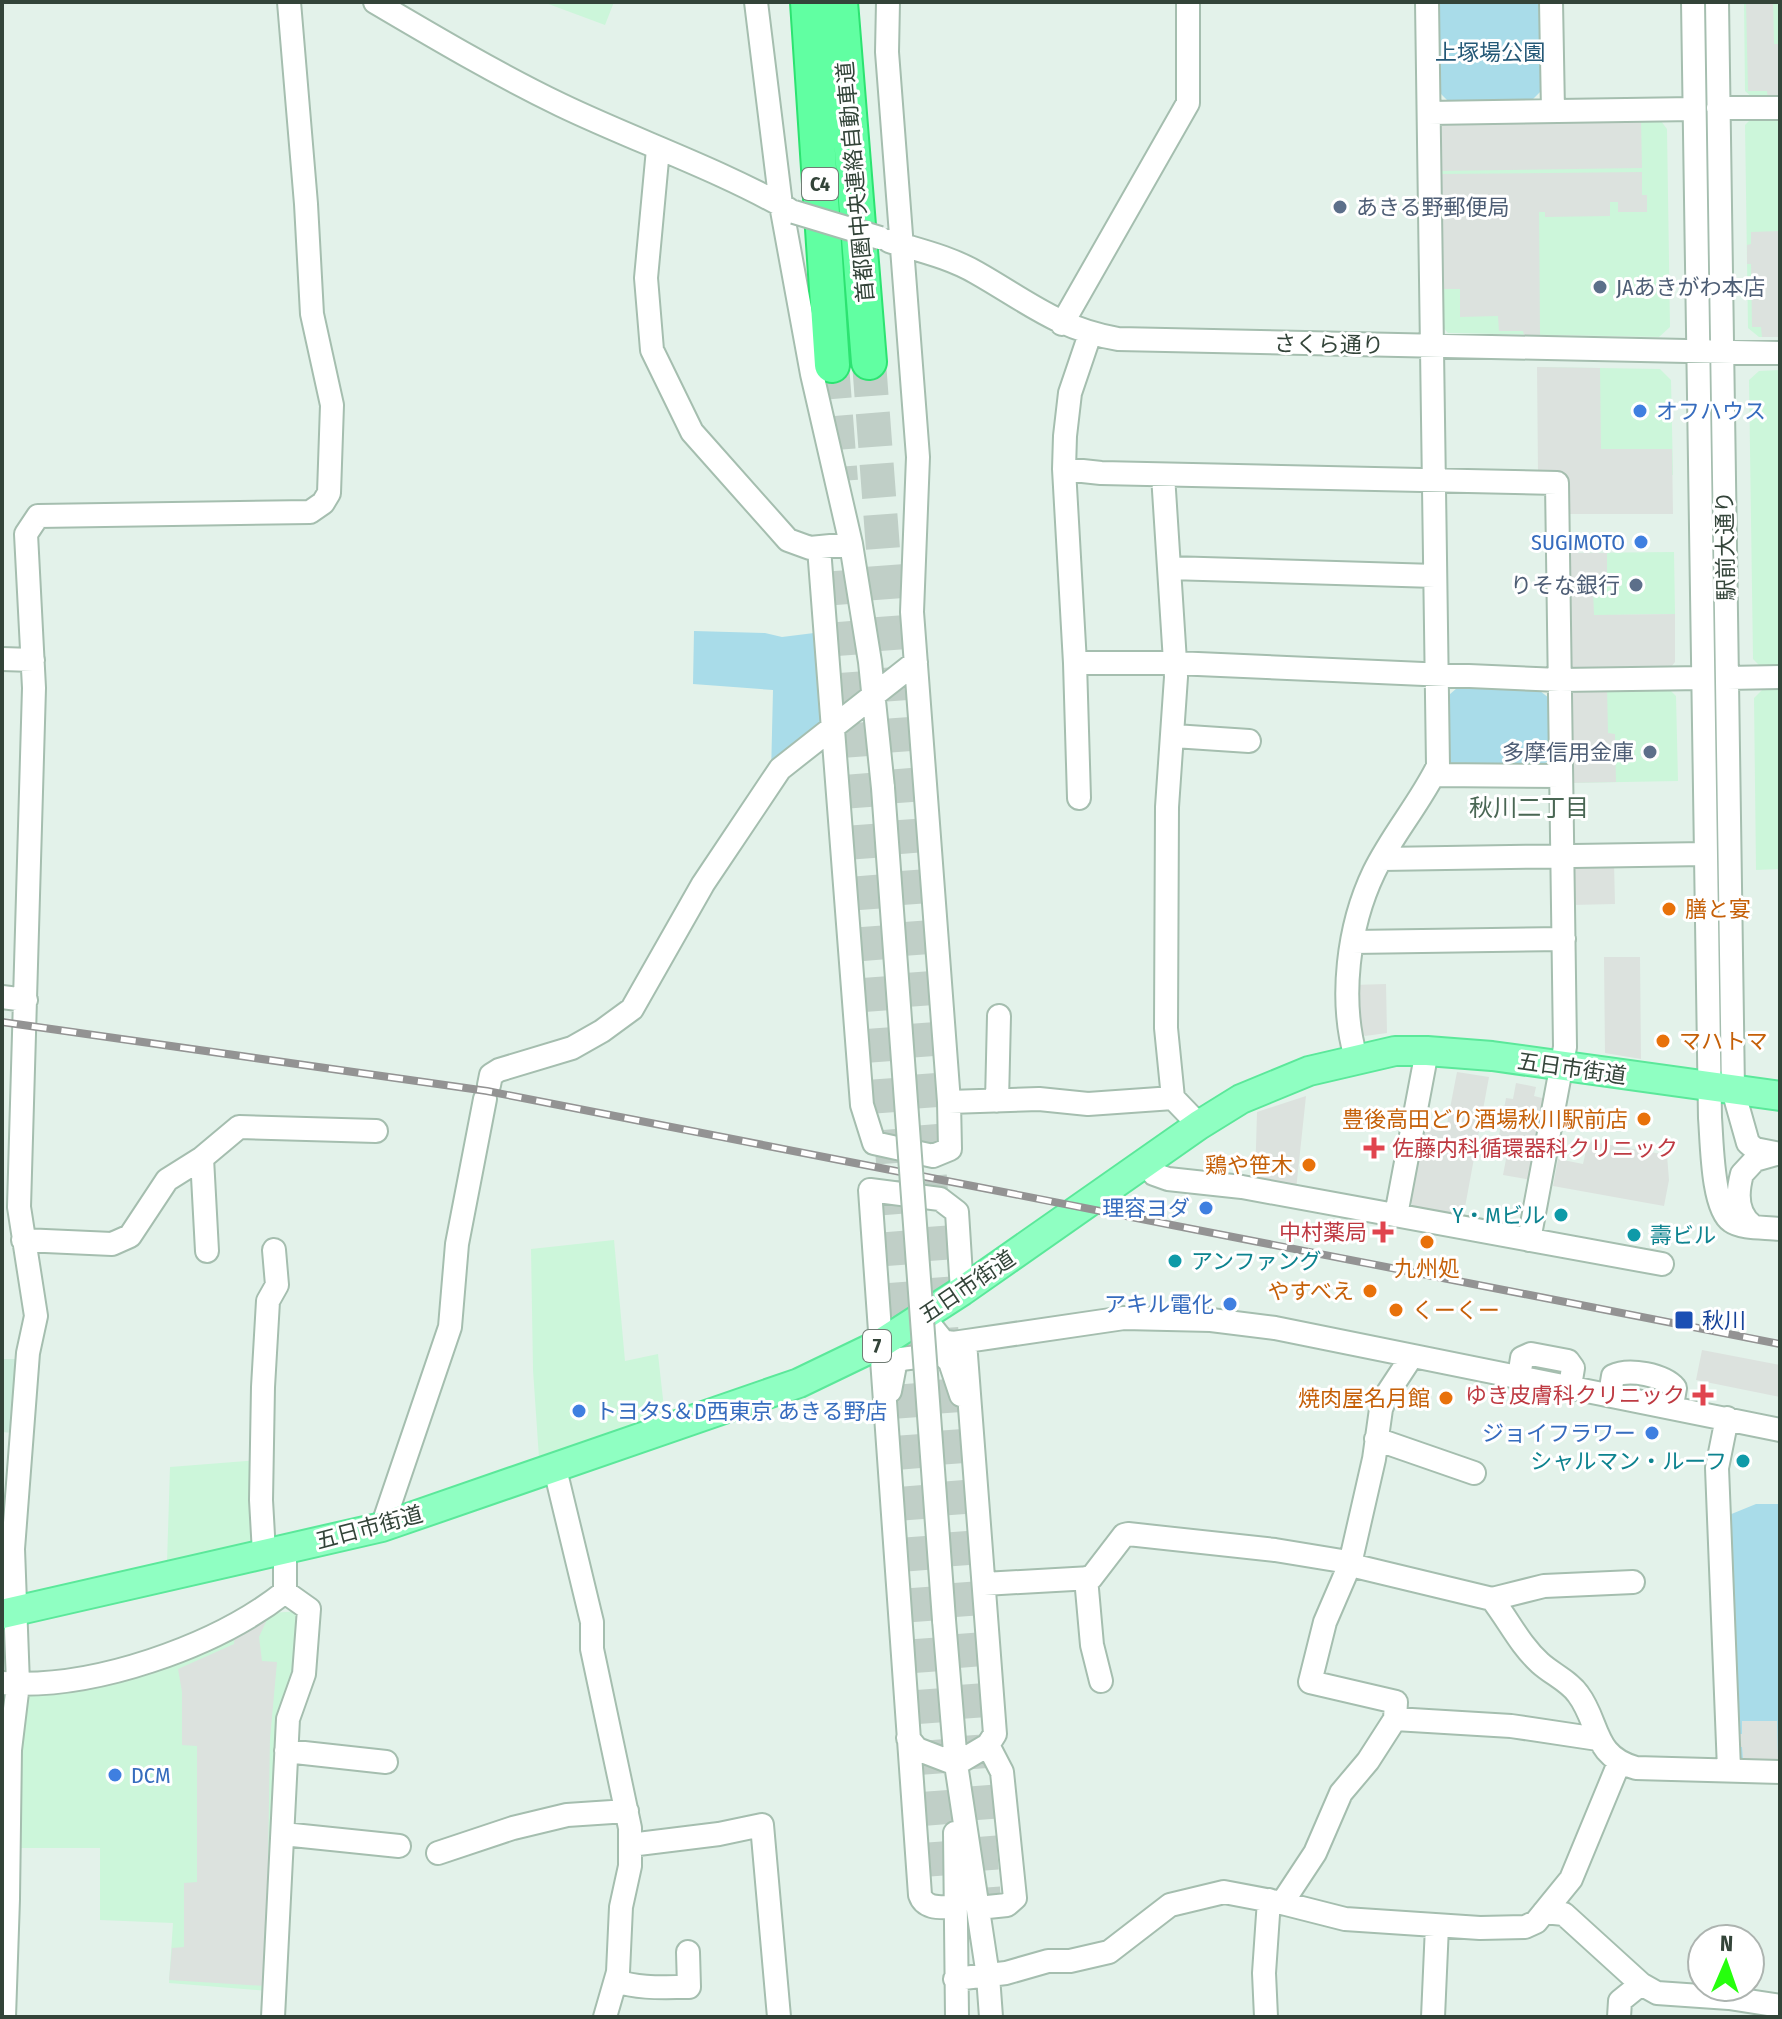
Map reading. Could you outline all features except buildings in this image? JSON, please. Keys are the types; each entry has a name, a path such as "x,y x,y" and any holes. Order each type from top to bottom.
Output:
{"highway":[{"name":"首都圏中央連絡自動車道","path":"808,2 832,365"},
{"name":"首都圏中央連絡自動車道","path":"840,2 869,362"}],"main road":[{"name":"五日市街道","path":"8,1612 382,1527 799,1383 880,1344 1241,1099 1276,1082 1356,1058 1395,1051 1492,1056 1780,1096"}],"street":[{"path":"4,2017 10,1750 8,1612 28,1353 36,1316 19,1207 34,688 26,534 38,516 310,512 323,503 329,493 332,405 327,375 314,333 289,2"},
{"name":"さくら通り","path":"375,2 560,105 788,208 948,259 976,272 1062,324 1090,334 1118,339 1780,353"},
{"path":"756,2 812,374 851,544 874,697 966,1907 955,1979 957,2017"},
{"path":"819,548 862,1105 874,1143 933,1156 950,1149 949,1102 912,612 918,457 890,241 888,2"},
{"path":"1062,324 1188,103 1188,2"},
{"path":"1356,1058 1347,1004 1353,942 1365,898 1374,871 1438,766 1427,2"},
{"path":"1551,2 1553,111"},
{"name":"駅前大通り","path":"1693,2 1705,854 1721,1089"},
{"name":"駅前大通り","path":"1717,2 1727,678 1721,1089"},
{"path":"1718,108 1780,108"},
{"path":"1429,113 1694,109"},
{"path":"658,149 646,278 652,350 692,432 788,540 810,548 851,544"},
{"path":"1079,798 1064,469 1070,393 1090,334"},
{"path":"1064,469 1163,475 1557,483 1565,1047 1529,1240"},
{"path":"1163,475 1175,663 1174,736 1167,807 1166,1028 1173,1098 1199,1125"},
{"path":"1169,568 1435,576"},
{"path":"2,659 33,660"},
{"path":"382,1527 450,1327 457,1244 491,1075 572,1048 632,1009 703,884 780,769 916,662"},
{"path":"1075,663 1175,663 1560,680 1703,678"},
{"path":"1727,678 1780,677"},
{"path":"1174,736 1249,741"},
{"path":"1434,775 1561,776"},
{"path":"1382,859 1705,854"},
{"path":"1353,942 1564,939"},
{"path":"2,997 26,1000"},
{"path":"997,1101 999,1016"},
{"path":"1396,1215 1427,1051"},
{"path":"1721,1089 1748,1143 1755,1149 1778,1154"},
{"path":"1721,1089 1719,1204 1730,1221 1780,1229"},
{"path":"949,1102 1039,1099 1088,1104 1173,1098"},
{"path":"23,1240 112,1244 130,1236 167,1180 202,1158 239,1127 376,1131"},
{"path":"1753,1226 1745,1220 1740,1210 1740,1180 1755,1160 1778,1154"},
{"path":"202,1158 207,1251"},
{"path":"1146,1163 1154,1174 1168,1179 1210,1181 1662,1264"},
{"path":"962,1291 957,1212 940,1199 870,1190 920,1895 931,1907 1007,1905 1015,1898 1002,1772 988,1745"},
{"path":"273,2017 288,1719 304,1674 309,1609 285,1592 261,1500 268,1301 277,1285 274,1250"},
{"path":"923,1316 943,1341 965,1342 1124,1318 1193,1319 1275,1328 1780,1430"},
{"path":"956,1764 988,1745 995,1734 965,1342"},
{"path":"885,1415 895,1365 901,1359 942,1354 950,1362 959,1392 971,1406"},
{"path":"1266,2017 1264,1973 1276,1902 1315,1853 1341,1793 1368,1761 1395,1719 1396,1702 1310,1682 1325,1622 1350,1564 1387,1394 1412,1356"},
{"path":"1727,1418 1717,1468 1729,1769"},
{"path":"1376,1439 1474,1473"},
{"path":"555,1469 592,1622 592,1649 627,1811 630,1866 621,1907 616,1981 605,2017"},
{"path":"984,1584 1091,1578 1124,1535 1128,1534 1275,1550 1350,1564 1492,1599 1544,1586 1633,1582"},
{"path":"1086,1578 1092,1645 1101,1681"},
{"path":"10,1684 76,1678 170,1654 237,1624 285,1592"},
{"path":"1492,1599 1515,1635 1539,1662 1581,1697 1598,1739 1619,1763 1636,1768 1780,1772"},
{"path":"1395,1719 1511,1726 1598,1739"},
{"path":"908,1738 917,1749 956,1764"},
{"path":"286,1751 386,1762"},
{"path":"955,1979 988,1976 1048,1961 1070,1961 1109,1952 1170,1905 1224,1892 1335,1918 1437,1926 1525,1927 1536,1922 1571,1879 1619,1763"},
{"path":"438,1853 513,1828 567,1815 627,1811"},
{"path":"630,1845 719,1834 762,1825 779,2017"},
{"path":"283,1834 399,1846"},
{"path":"966,1907 988,1976 991,2017"},
{"path":"1544,1912 1564,1914 1641,1984 1657,1993 1696,2007 1729,1998 1780,2006"},
{"path":"1433,2017 1437,1926"},
{"path":"616,1981 629,1986 689,1987 688,1952"},
{"path":"1619,2017 1620,2001 1641,1984"}],"shaded area":[{"path":"543,2 614,2 605,25"},
{"path":"1744,2 1780,2 1780,99 1755,100 1745,91"},
{"path":"1746,2 1773,2 1774,44 1780,44 1780,99 1768,100 1767,91 1748,91"},
{"path":"1780,116 1780,337 1759,337 1748,328 1745,125 1753,117"},
{"path":"1658,117 1667,129 1670,327 1659,337 1448,333 1439,323 1437,130 1446,121"},
{"path":"1543,119 1558,119 1558,123 1641,121 1642,168 1437,171 1437,130 1444,124 1542,123"},
{"path":"1642,172 1642,195 1647,195 1647,212 1618,212 1618,202 1610,202 1610,216 1545,217 1545,212 1539,212 1540,335 1499,331 1498,316 1460,317 1460,289 1439,289 1438,174"},
{"path":"1780,231 1780,337 1762,337 1761,327 1752,327 1751,264 1747,264 1747,245 1751,244 1751,232"},
{"path":"1537,367 1660,369 1671,380 1673,475 1566,475"},
{"path":"1537,367 1600,368 1601,449 1672,449 1673,514 1566,514 1566,475 1538,474"},
{"path":"1780,370 1780,667 1762,668 1753,659 1749,380 1759,371"},
{"path":"1674,552 1675,614 1612,615 1613,672 1568,553"},
{"path":"1568,553 1607,553 1607,589 1593,590 1594,615 1675,614 1675,662 1667,672 1577,673 1569,664"},
{"path":"1667,687 1676,696 1678,781 1569,783 1578,688"},
{"path":"1578,688 1607,688 1608,733 1615,734 1616,782 1569,783 1568,699"},
{"path":"1780,688 1780,869 1756,870 1754,698 1763,689"},
{"path":"1579,863 1614,863 1615,904 1572,905 1572,871"},
{"path":"1604,957 1640,957 1641,1059 1605,1053"},
{"path":"1386,984 1387,1033 1365,1036 1355,1029 1353,985"},
{"path":"1457,1072 1489,1077 1463,1218 1414,1209 1409,1197 1422,1125 1446,1129"},
{"path":"1516,1083 1536,1087 1534,1096 1546,1099 1531,1180 1503,1175 1507,1154 1496,1152 1506,1098 1513,1099"},
{"path":"1306,1096 1296,1190 1255,1182 1257,1112"},
{"path":"1588,1141 1667,1155 1669,1180 1664,1206 1553,1186 1558,1159 1583,1164"},
{"path":"614,1240 625,1361 658,1354 664,1408 660,1415 539,1458 533,1370 531,1249"},
{"path":"1702,1350 1780,1365 1780,1397 1696,1380"},
{"path":"2,1359 17,1359 13,1433 2,1432"},
{"path":"258,1460 261,1540 167,1563 170,1467"},
{"path":"302,1611 268,1991 169,1983 173,1923 100,1920 100,1848 17,1848 17,1750 26,1690 270,1613"},
{"path":"270,1613 259,1637 262,1661 277,1662 270,1739 266,1986 169,1980 172,1948 184,1947 184,1883 197,1882 197,1746 182,1745 182,1692 178,1669 234,1644 235,1632"},
{"path":"1742,1721 1777,1721 1778,1759 1743,1759 1738,1734 1742,1734"}],"green space":[{"name":"上塚場公園","path":"1439,2 1540,2 1541,91 1531,101 1449,102 1441,94"},
{"path":"694,631 765,633 782,637 814,633 821,731 771,775 773,690 693,684"},
{"path":"1457,688 1540,691 1549,698 1550,759 1542,766 1446,765 1447,753 1450,752 1449,695"},
{"path":"1756,1504 1780,1504 1780,1766 1740,1764 1735,1759 1729,1515"}],"tunnel":[{"path":"869,362 984,1901"},
{"path":"832,365 841,481"},
{"path":"848,570 948,1885"}],"railway":[{"path":"2,1022 487,1091 1780,1344"}],"place":[{"name":"あきる野郵便局","path":"1340,207"},
{"name":"JAあきがわ本店","path":"1600,287"},
{"name":"オフハウス","path":"1640,411"},
{"name":"SUGIMOTO","path":"1641,542"},
{"name":"りそな銀行","path":"1636,585"},
{"name":"多摩信用金庫","path":"1650,752"},
{"name":"膳と宴","path":"1669,909"},
{"name":"マハトマ","path":"1663,1041"},
{"name":"豊後高田どり酒場秋川駅前店","path":"1644,1119"},
{"name":"佐藤内科循環器科クリニック","path":"1374,1148"},
{"name":"鶏や笹木","path":"1309,1165"},
{"name":"理容ヨダ","path":"1206,1208"},
{"name":"Y・Mビル","path":"1561,1215"},
{"name":"中村薬局","path":"1383,1232"},
{"name":"壽ビル","path":"1634,1235"},
{"name":"九州処","path":"1427,1242"},
{"name":"アンファング","path":"1175,1261"},
{"name":"やすべえ","path":"1370,1291"},
{"name":"アキル電化","path":"1230,1304"},
{"name":"くーくー","path":"1396,1310"},
{"name":"秋川","path":"1684,1320"},
{"name":"ゆき皮膚科クリニック","path":"1703,1395"},
{"name":"焼肉屋名月館","path":"1446,1398"},
{"name":"トヨタS＆D西東京 あきる野店","path":"579,1411"},
{"name":"ジョイフラワー","path":"1652,1433"},
{"name":"シャルマン・ルーフ","path":"1743,1461"},
{"name":"DCM","path":"115,1775"}],"district":[{"name":"秋川二丁目","path":"1529,808"}]}
